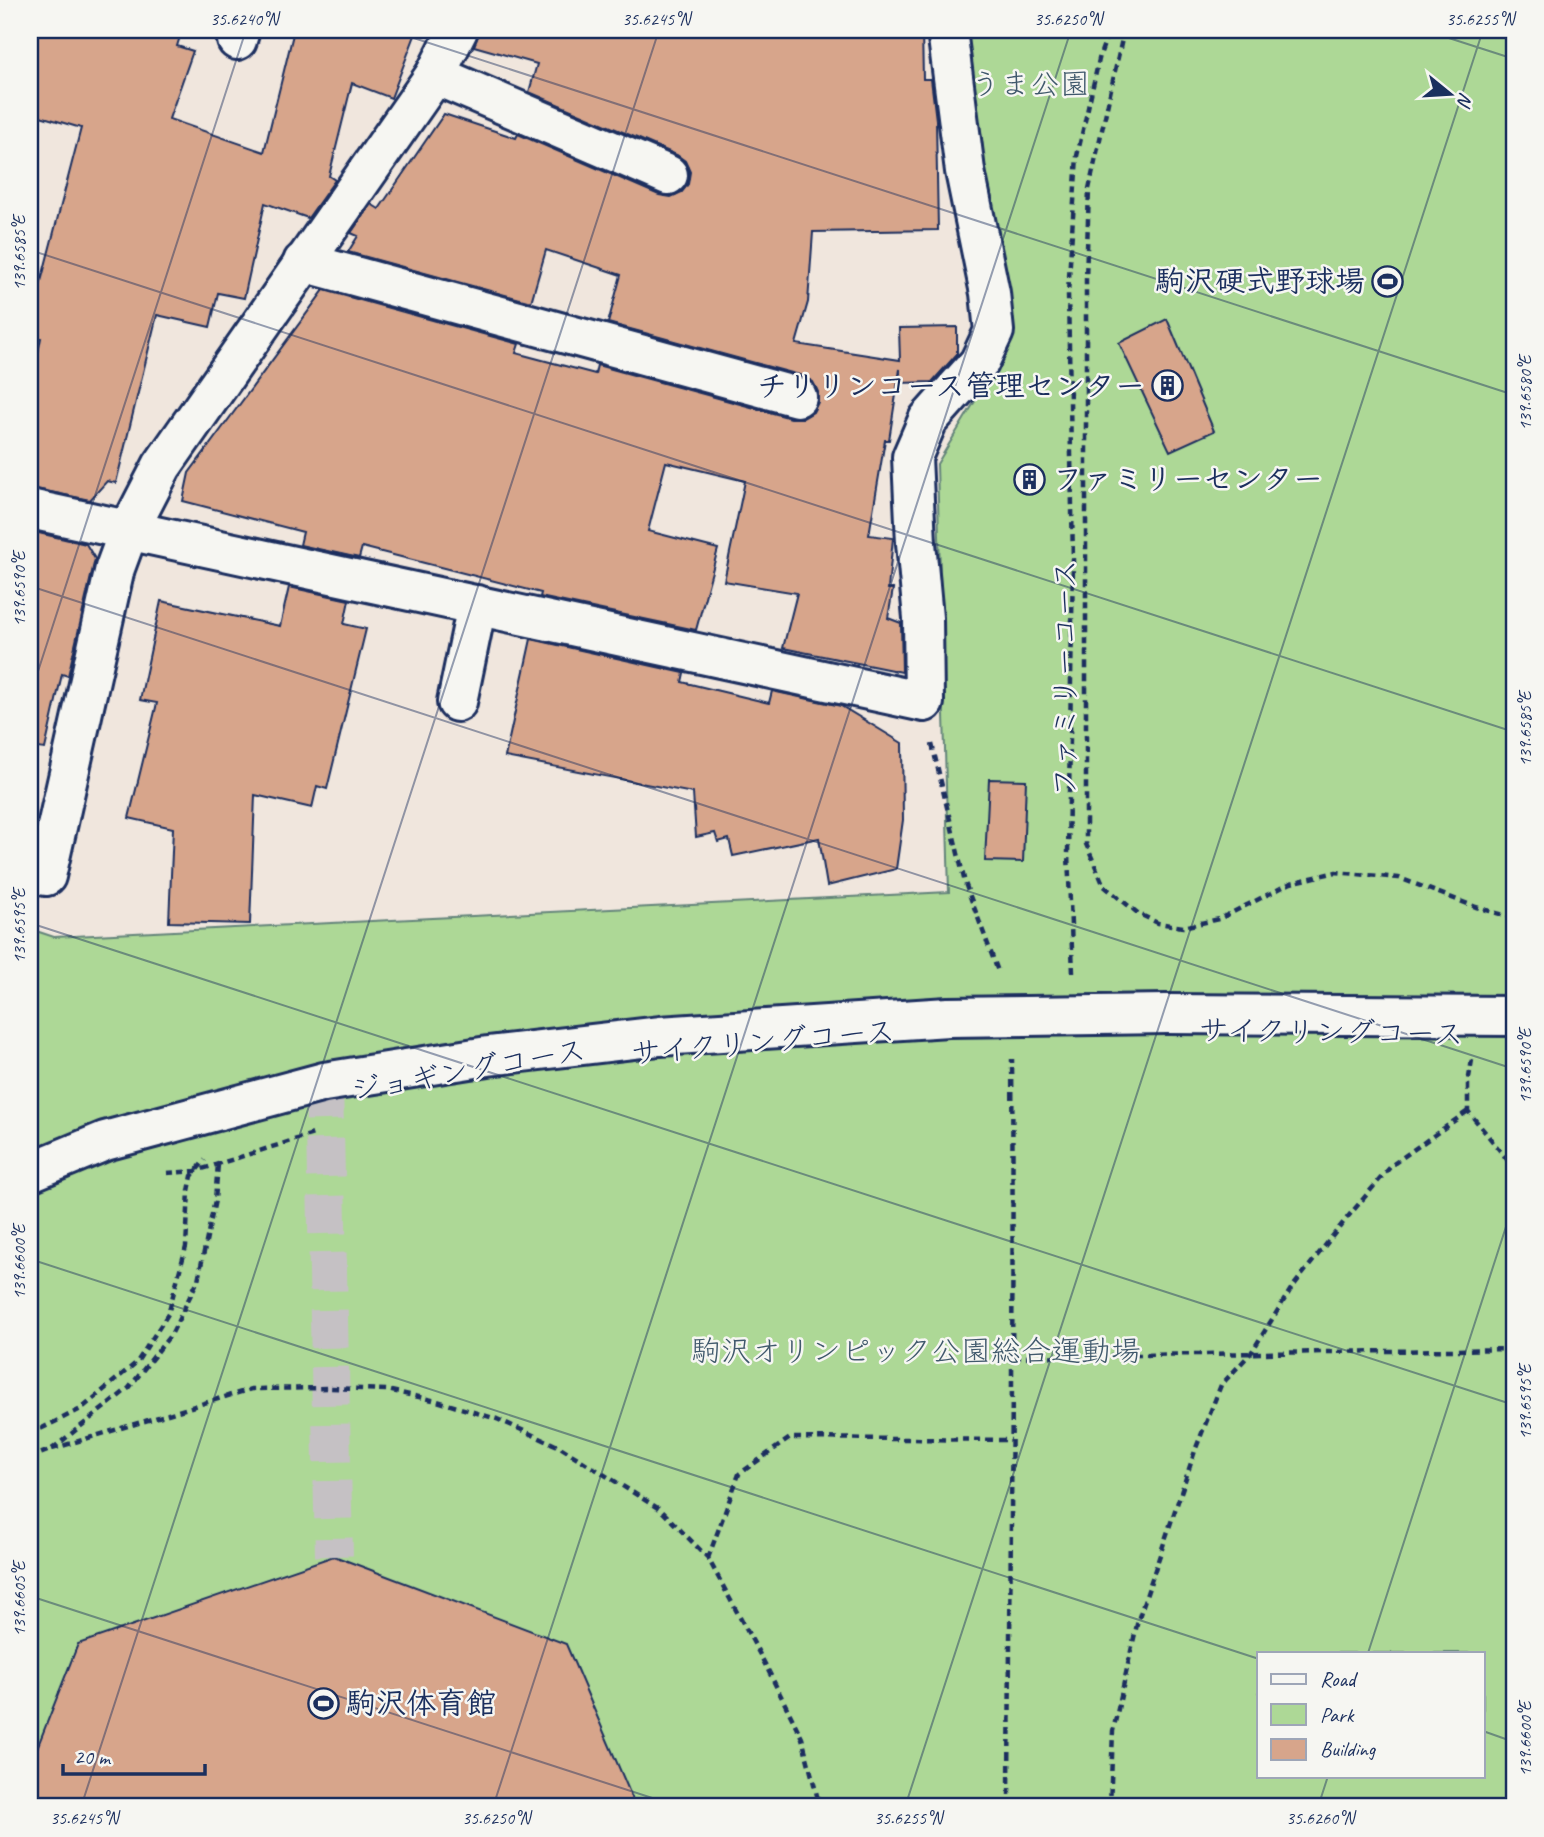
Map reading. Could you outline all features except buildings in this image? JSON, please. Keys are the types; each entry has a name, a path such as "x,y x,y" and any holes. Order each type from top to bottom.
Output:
{"street":[{"path":"46,876 115,568 129,530 162,466 435,75 458,30"},
{"path":"30,509 924,702 923,618 912,457 928,420 979,363 994,331 990,293 965,171 947,30"},
{"path":"435,75 668,174"},
{"path":"303,262 797,397"},
{"path":"457,702 477,605"},
{"path":"30,1172 105,1141 324,1082 515,1053 660,1036 948,1017 1497,1015"}],"path":[{"path":"1079,1015 1071,960 1068,854 1073,562 1069,293 1077,156 1100,55 1109,30"},
{"name":"ファミリーコース","path":"1124,30 1089,189 1086,280 1086,844 1104,886 1139,914 1158,923 1183,927 1219,919 1290,884 1336,872 1399,878 1514,918"},
{"path":"924,702 965,883 995,967 1012,996 1014,1016 1014,1357 1009,1807"},
{"path":"1497,1015 1468,1083 1468,1111 1514,1168"},
{"path":"30,1434 81,1409 137,1362 168,1314 186,1247 192,1175 217,1150 213,1111"},
{"path":"1110,1807 1113,1731 1138,1620 1196,1448 1221,1385 1251,1353 1292,1289 1346,1219 1392,1166 1468,1111"},
{"path":"161,1173 196,1171 315,1133"},
{"path":"52,1449 129,1388 172,1333 198,1280 215,1200 218,1164"},
{"path":"1014,1357 1514,1349"},
{"path":"30,1458 251,1389 387,1390 498,1419 560,1447 661,1510 708,1558 802,1738 820,1807"},
{"path":"708,1558 738,1474 790,1438 1011,1440"}],"green space":[{"name":"駒沢オリンピック公園総合運動場","path":"967,30 1514,30 1514,1807 30,1807 30,929 54,937 949,892 937,464 1009,345"}],"tunnel":[{"path":"324,1082 334,1556"}],"place":[{"name":"駒沢硬式野球場","path":"1388,281"},
{"name":"チリリンコース管理センター","path":"1168,386"},
{"name":"ファミリーセンター","path":"1030,479"},
{"name":"駒沢体育館","path":"323,1703"}],"park label":[{"name":"うま公園","path":"1030,84"}]}
